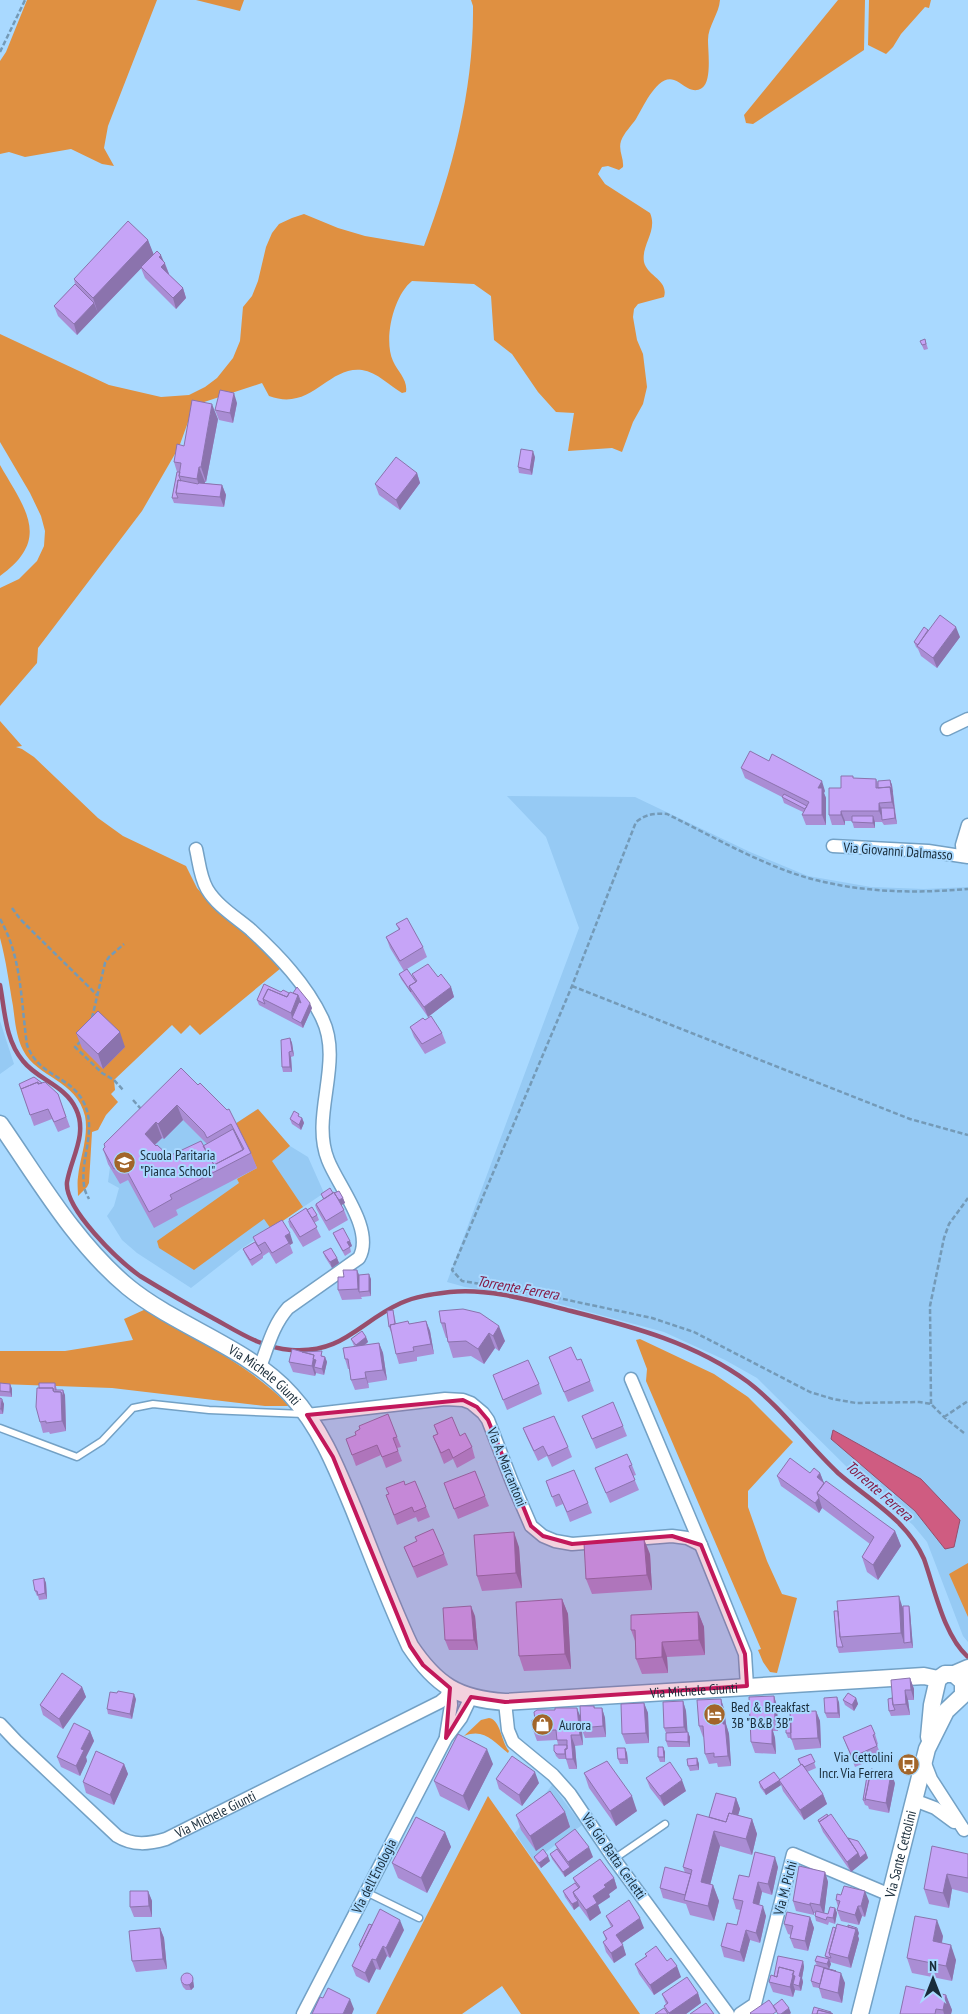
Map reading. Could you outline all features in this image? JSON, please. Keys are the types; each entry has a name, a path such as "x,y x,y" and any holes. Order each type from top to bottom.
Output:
{"street":[{"path":"947,729 968,718"},
{"name":"Via Giovanni Dalmasso","path":"833,846 928,851 965,856 962,845 968,825"},
{"path":"196,849 204,882 211,895 289,969 313,1001 324,1022 330,1058 323,1120 324,1144 329,1162 359,1223 363,1240 362,1252 359,1258 288,1308 274,1327 263,1361"},
{"name":"Via Michele Giunti","path":"0,1124 70,1225 109,1270 147,1301 263,1361 307,1415 333,1457 410,1646 423,1666 450,1688 471,1697 505,1702 924,1676 936,1685"},
{"path":"631,1379 745,1654 747,1686"},
{"name":"Via A. Marcantoni","path":"307,1415 445,1399 463,1400 478,1407 488,1420 531,1526 543,1536 555,1541 572,1544 672,1536 687,1538 701,1545"},
{"path":"936,1685 940,1699 944,1702 948,1703 962,1697 964,1691 961,1671 945,1674 936,1685 926,1755 931,1779 966,1832"},
{"name":"Via Michele Giunti","path":"0,1724 118,1836 132,1843 149,1843 166,1839 440,1702 446,1697 450,1688"},
{"name":"Via dell'Enologia","path":"446,1738 451,1705 450,1688"},
{"name":"Via dell'Enologia","path":"303,2014 446,1738 461,1718 471,1697"},
{"name":"Via Sante Cettolini","path":"860,2014 926,1755 946,1711 962,1697"},
{"name":"Via Gio Batta Cerletti","path":"505,1702 508,1730 513,1742 563,1785 614,1859 728,2014"},
{"path":"914,1800 935,1808 966,1832"},
{"name":"Via M. Pichi","path":"740,2014 755,2004 793,1854 890,1895"}],"lane":[{"path":"0,1428 77,1457 102,1441 133,1408 153,1404 209,1410 307,1415"},
{"path":"614,1859 665,1824"},
{"path":"366,1892 419,1918"}],"path":[{"path":"0,52 26,0"},
{"path":"964,1433 931,1404 919,1402 856,1403 833,1399 810,1392 723,1346 685,1329 652,1318 530,1292 462,1281 452,1270 572,986 636,822 643,817 655,813 667,814 748,854 795,874 823,882 855,888 895,892 968,889"},
{"path":"12,908 20,919 97,995"},
{"path":"0,919 16,959 27,1045 32,1056 44,1068 74,1089 84,1103 89,1128 83,1181 89,1199"},
{"path":"91,1023 105,964 109,957 124,944"},
{"path":"572,986 910,1119 968,1135"},
{"path":"87,1035 76,1047 102,1073 114,1080 124,1091"},
{"path":"133,1100 145,1113"},
{"path":"931,1404 930,1306 944,1238 949,1224 968,1198"},
{"path":"944,1417 968,1401"}],"highlighted area":[{"path":"463,1400 477,1407 488,1420 531,1526 543,1536 572,1544 672,1536 701,1545 745,1654 747,1686 505,1702 471,1697 446,1738 450,1688 423,1665 410,1646 333,1457 307,1415"}],"shaded area":[{"path":"27,0 157,0 108,126 104,148 114,166 102,164 71,149 25,157 9,152 0,154 0,61 6,52"},
{"path":"196,0 244,0 240,11"},
{"path":"471,0 720,0 708,35 709,59 705,84 702,88 694,90 687,88 677,81 668,80 656,87 622,138 620,148 623,167 619,170 608,166 602,167 598,174 605,184 650,213 652,226 645,250 644,262 649,271 661,282 665,291 664,297 638,304 634,309 633,317 637,340 643,354 647,387 643,404 633,422 622,452 612,448 568,451 574,413 556,412 538,392 512,354 494,340 491,296 474,284 412,281 400,296 395,307 389,341 393,361 406,384 406,392 402,393 378,376 362,370 350,371 339,375 308,394 297,398 284,399 269,396 262,383 198,404 192,411 179,447 142,511 38,648 37,663 0,706 0,588 19,579 37,561 44,546 45,531 41,516 30,493 0,442 0,334 109,385 161,397 189,395 217,378 233,358 240,341 243,307 252,296 258,281 266,247 272,233 279,224 304,214 338,228 365,236 424,246 453,158 466,98 472,37 473,6"},
{"path":"838,0 865,0 864,50 753,124 746,123 744,115"},
{"path":"869,0 931,0 929,8 925,7 886,54 868,45"},
{"path":"0,465 25,510 29,523 29,536 25,549 16,562 0,576"},
{"path":"0,721 22,746 16,747 34,757 98,818 123,836 186,866 197,888 205,897 266,951 281,968 200,1035 190,1025 181,1034 172,1025 114,1080 115,1090 111,1094 118,1102 106,1115 98,1130 92,1132 89,1183 78,1196 79,1169 86,1131 85,1116 81,1104 74,1094 37,1067 23,1050 16,1028 0,938"},
{"path":"507,796 635,797 750,852 808,876 871,887 924,889 968,887 968,1642 963,1636 927,1542 913,1525 864,1484 757,1378 725,1360 664,1332 537,1298 465,1287 447,1282 579,928 546,837"},
{"path":"0,1021 14,1064 0,1074"},
{"path":"187,1083 233,1125 258,1109 290,1146 308,1157 324,1193 241,1249 191,1288 137,1253 122,1240 107,1216 114,1206 119,1188 108,1182 110,1167 108,1164"},
{"path":"258,1109 290,1146 272,1161 303,1207 271,1229 264,1219 194,1270 159,1248 157,1241 239,1183 237,1179 257,1168 235,1124"},
{"path":"146,1309 240,1366 275,1392 289,1406 265,1406 112,1388 0,1384 0,1351 65,1351 133,1340 124,1319"},
{"path":"640,1339 714,1374 748,1397 793,1442 748,1491 748,1507 767,1561 782,1594 797,1598 777,1673 770,1672 763,1662 758,1650 761,1649 646,1381 647,1369 636,1340"},
{"path":"833,1430 921,1479 960,1520 954,1547 945,1549 915,1511 831,1439"},
{"path":"968,1563 968,1617 949,1574"},
{"path":"489,1718 496,1723 509,1751 508,1753 493,1740 483,1735 471,1734 464,1736 481,1720"},
{"path":"552,1785 582,1825 534,1861 515,1833"},
{"path":"488,1796 640,2014 521,2014 502,1986 462,2014 376,2014"}],"building":[{"path":"128,221 148,240 93,298 74,279"},
{"path":"157,251 161,255 159,257 165,263 161,267 183,288 173,298 141,267"},
{"path":"75,284 94,303 74,324 54,306"},
{"path":"925,339 926,344 922,345 920,341"},
{"path":"220,390 234,393 230,413 215,410"},
{"path":"192,400 212,404 201,467 199,467 197,479 179,476 181,463 174,462 177,444 184,446"},
{"path":"521,449 533,451 530,470 518,467"},
{"path":"396,457 417,473 396,500 375,484"},
{"path":"177,472 180,472 181,481 178,480 176,493 178,498 172,498"},
{"path":"178,480 198,484 222,485 220,497 176,493"},
{"path":"940,615 956,627 933,658 917,646"},
{"path":"924,627 928,630 918,645 914,642"},
{"path":"750,751 769,761 772,754 822,781 818,788 822,788 822,815 802,815 809,802 741,768"},
{"path":"841,776 876,779 876,788 890,787 892,802 879,803 879,811 841,811 841,815 829,815 829,788 841,788"},
{"path":"890,780 892,792 890,787 878,788 878,781"},
{"path":"784,794 807,806 805,809 782,797"},
{"path":"881,808 894,808 895,818 882,820"},
{"path":"852,816 873,816 873,823 852,822"},
{"path":"407,918 423,947 400,961 386,937 400,929 396,924"},
{"path":"428,964 438,977 441,974 451,987 424,1007 409,986 417,981 412,974"},
{"path":"407,969 416,982 409,986 411,992 399,974"},
{"path":"264,984 281,992 283,990 289,993 287,997 268,989 263,999 265,1004 257,1000"},
{"path":"297,987 310,1003 301,1023 292,1018 299,1002 301,1003 298,995 293,993"},
{"path":"268,989 287,997 290,992 298,995 291,1013 263,999"},
{"path":"98,1011 120,1032 98,1054 76,1033"},
{"path":"431,1016 442,1033 422,1044 410,1027 423,1018 425,1020"},
{"path":"290,1038 292,1051 289,1052 290,1067 282,1067 281,1040"},
{"path":"181,1068 198,1085 200,1083 227,1110 229,1109 251,1153 170,1195 172,1199 149,1212 123,1164 114,1169 103,1149 105,1147 104,1144","holes":["177,1105 204,1132 207,1138 231,1124 244,1149 214,1165 201,1141 169,1156 145,1134 156,1122 158,1124"]},
{"path":"34,1077 42,1083 38,1084 38,1082 21,1089 19,1084"},
{"path":"38,1082 38,1084 45,1082 58,1094 66,1117 54,1122 48,1109 30,1115 21,1089"},
{"path":"294,1111 302,1118 299,1125 290,1119"},
{"path":"233,1129 243,1150 214,1165 203,1146"},
{"path":"330,1188 333,1193 324,1199 321,1194"},
{"path":"339,1191 343,1198 339,1200 334,1193"},
{"path":"334,1192 344,1210 326,1221 316,1204"},
{"path":"312,1207 317,1215 312,1218 307,1210"},
{"path":"306,1208 317,1227 300,1237 289,1219"},
{"path":"282,1220 290,1233 285,1236 289,1243 272,1253 265,1242 258,1246 253,1237"},
{"path":"343,1228 350,1241 347,1242 350,1247 343,1251 333,1233"},
{"path":"255,1242 262,1253 250,1260 243,1249"},
{"path":"331,1248 337,1258 330,1262 323,1252"},
{"path":"343,1270 357,1270 358,1289 338,1290 338,1277 344,1277"},
{"path":"369,1274 369,1291 359,1292 359,1275"},
{"path":"463,1309 480,1313 499,1326 493,1336 489,1333 478,1349 466,1341 448,1342 445,1323 441,1323 439,1311"},
{"path":"393,1310 395,1324 389,1327 387,1311"},
{"path":"408,1321 409,1324 426,1321 431,1344 413,1347 414,1351 396,1354 390,1325"},
{"path":"362,1331 366,1337 356,1345 351,1339"},
{"path":"379,1343 383,1370 365,1372 366,1378 351,1380 348,1359 345,1359 343,1348"},
{"path":"571,1347 577,1360 581,1359 590,1381 564,1392 549,1357"},
{"path":"292,1349 314,1355 312,1366 289,1362"},
{"path":"322,1351 321,1356 325,1357 322,1369 314,1367 316,1360 313,1359 314,1355 302,1352"},
{"path":"528,1360 539,1384 503,1400 493,1375"},
{"path":"0,1383 10,1384 10,1392 0,1391"},
{"path":"39,1383 55,1383 55,1390 63,1390 63,1397 61,1392 54,1392 53,1388 39,1388"},
{"path":"37,1388 53,1388 53,1391 61,1392 62,1421 40,1422 36,1407"},
{"path":"0,1398 2,1399 1,1409 0,1409"},
{"path":"613,1402 623,1426 592,1439 582,1416"},
{"path":"388,1414 397,1437 393,1438 398,1451 382,1457 377,1445 352,1455 346,1439 356,1435 355,1432 360,1429 359,1426"},
{"path":"554,1416 568,1447 548,1456 543,1446 534,1451 523,1428"},
{"path":"452,1417 460,1436 465,1433 472,1447 453,1458 449,1449 441,1453 433,1436 438,1434 434,1425"},
{"path":"627,1454 632,1465 629,1466 635,1480 606,1493 595,1468"},
{"path":"790,1458 810,1473 814,1468 820,1473 817,1477 824,1483 817,1493 819,1498 815,1503 777,1476"},
{"path":"574,1470 588,1503 567,1512 559,1494 552,1497 546,1481"},
{"path":"475,1471 485,1496 454,1509 444,1483"},
{"path":"404,1481 405,1485 415,1481 426,1507 414,1512 412,1507 394,1515 386,1495 389,1494 386,1488"},
{"path":"826,1481 895,1531 873,1565 862,1557 874,1537 817,1493"},
{"path":"433,1529 444,1554 413,1567 404,1547 417,1541 415,1537"},
{"path":"514,1532 516,1573 477,1576 474,1535"},
{"path":"644,1539 647,1575 586,1579 584,1543"},
{"path":"44,1578 45,1593 38,1595 37,1591 35,1591 33,1580"},
{"path":"899,1596 901,1633 840,1637 837,1601"},
{"path":"562,1599 565,1654 519,1656 516,1602"},
{"path":"471,1606 474,1640 445,1640 443,1608"},
{"path":"903,1606 909,1606 911,1642 904,1643"},
{"path":"834,1611 838,1611 840,1637 843,1647 837,1647"},
{"path":"698,1612 699,1640 662,1642 662,1657 636,1659 635,1630 631,1630 631,1615"},
{"path":"62,1673 82,1687 59,1719 40,1705"},
{"path":"910,1678 911,1690 905,1690 906,1704 893,1705 891,1680"},
{"path":"118,1691 134,1694 130,1714 107,1709 110,1692 117,1693"},
{"path":"848,1693 856,1698 852,1705 843,1700"},
{"path":"774,1696 775,1720 765,1721 766,1728 772,1728 772,1744 751,1742 749,1697"},
{"path":"837,1697 838,1713 825,1713 824,1698"},
{"path":"892,1698 895,1710 889,1711 888,1699"},
{"path":"721,1699 728,1756 714,1757 714,1753 705,1754 703,1726 699,1726 697,1700"},
{"path":"683,1701 684,1727 664,1728 663,1702"},
{"path":"644,1703 646,1733 622,1734 621,1704"},
{"path":"580,1706 602,1708 603,1726 581,1728"},
{"path":"555,1708 577,1708 580,1735 571,1735 573,1759 566,1759 565,1749 567,1749 567,1740 557,1740 556,1730 533,1730 532,1720 535,1720 534,1712 537,1710 555,1710"},
{"path":"816,1711 818,1738 791,1739 790,1712"},
{"path":"786,1720 791,1720 791,1733 786,1733"},
{"path":"74,1723 90,1731 81,1749 84,1750 76,1766 57,1757"},
{"path":"871,1725 877,1746 852,1757 843,1737"},
{"path":"688,1732 688,1742 666,1741 666,1733"},
{"path":"458,1734 487,1749 463,1796 434,1781"},
{"path":"554,1745 567,1745 565,1754 557,1754 554,1751"},
{"path":"658,1747 663,1747 664,1757 658,1757"},
{"path":"617,1748 625,1748 626,1759 618,1759"},
{"path":"96,1751 124,1764 110,1795 83,1782"},
{"path":"811,1754 815,1762 804,1767 801,1765 798,1759"},
{"path":"512,1756 535,1772 519,1795 496,1779"},
{"path":"697,1758 697,1765 688,1766 687,1759"},
{"path":"607,1761 632,1796 610,1811 584,1773"},
{"path":"670,1762 682,1780 660,1796 646,1778"},
{"path":"802,1764 823,1794 800,1810 779,1780"},
{"path":"871,1769 891,1773 886,1803 865,1799"},
{"path":"774,1772 780,1780 764,1790 759,1782"},
{"path":"867,1776 870,1776 866,1800 863,1800"},
{"path":"550,1791 565,1812 530,1836 516,1815"},
{"path":"716,1793 736,1798 732,1814 729,1813 726,1822 709,1817"},
{"path":"729,1813 752,1819 746,1839 714,1831 701,1882 713,1885 708,1906 684,1900 692,1870 683,1867 697,1814 726,1822"},
{"path":"827,1814 828,1816 819,1822 818,1820"},
{"path":"831,1814 858,1853 847,1862 819,1822"},
{"path":"416,1817 445,1832 421,1878 392,1863"},
{"path":"575,1829 589,1847 568,1862 555,1844"},
{"path":"848,1838 858,1841 866,1853 860,1858"},
{"path":"932,1846 968,1854 968,1878 947,1874 943,1893 924,1889"},
{"path":"543,1849 548,1856 539,1863 534,1857"},
{"path":"557,1849 570,1867 563,1872 550,1854"},
{"path":"755,1852 775,1857 768,1884 758,1882 753,1903 763,1906 756,1933 746,1930 740,1952 721,1946 727,1923 737,1925 743,1901 733,1899 739,1875 749,1877"},
{"path":"600,1859 614,1878 604,1885 606,1887 593,1896 597,1903 586,1910 573,1892 580,1887 573,1878"},
{"path":"799,1866 825,1872 820,1905 793,1901"},
{"path":"665,1867 691,1874 685,1895 660,1888"},
{"path":"575,1883 579,1888 573,1892 578,1901 572,1904 563,1891"},
{"path":"844,1886 865,1891 861,1906 858,1906 855,1915 837,1910 840,1901 836,1900 837,1894 841,1895"},
{"path":"130,1891 148,1891 149,1906 130,1907"},
{"path":"629,1900 640,1918 616,1935 623,1945 611,1953 603,1942 607,1939 603,1932 613,1926 606,1916"},
{"path":"830,1907 835,1908 833,1918 827,1917 826,1920 815,1916 816,1911 828,1914"},
{"path":"380,1909 400,1920 386,1948 383,1946 376,1960 372,1959 365,1973 352,1966"},
{"path":"787,1912 810,1917 805,1941 790,1938 793,1926 784,1924"},
{"path":"915,1916 937,1920 933,1941 951,1945 946,1966 907,1958"},
{"path":"369,1924 372,1925 361,1947 359,1945"},
{"path":"837,1924 856,1929 848,1958 829,1953"},
{"path":"833,1927 836,1928 829,1953 831,1958 825,1956"},
{"path":"160,1928 163,1959 132,1961 129,1931"},
{"path":"656,1946 667,1961 671,1958 677,1966 650,1985 635,1964 647,1956 645,1954"},
{"path":"778,1956 803,1961 799,1976 801,1977 799,1986 793,1984 795,1976 792,1975 794,1971 779,1967 777,1977 774,1976"},
{"path":"817,1956 829,1959 827,1964 815,1961"},
{"path":"815,1965 836,1971 824,1968 820,1984 811,1981"},
{"path":"779,1967 794,1971 790,1987 769,1982 771,1975 777,1977"},
{"path":"824,1968 841,1973 838,1993 819,1988"},
{"path":"185,1973 189,1973 193,1979 189,1985 185,1985 181,1981 181,1977"},
{"path":"687,1977 698,1993 669,2013 664,2006 668,2003 662,1994"},
{"path":"906,1986 946,1995 943,2010 936,2009 935,2014 900,2014"},
{"path":"328,1988 350,1999 343,2014 312,2014 320,1997 323,1998"},
{"path":"782,1999 789,2008 778,2014 773,2006"},
{"path":"769,2000 777,2011 773,2014 750,2013"},
{"path":"706,2003 714,2014 690,2014"},
{"path":"814,2007 831,2013 818,2010 817,2014 812,2014"},
{"path":"664,2008 668,2014 655,2014"},
{"path":"818,2010 833,2014 817,2014"}],"waterway":[{"name":"Torrente Ferrera","path":"0,985 9,1035 17,1053 29,1068 65,1094 76,1109 80,1128 78,1146 67,1182 68,1193 74,1206 83,1220 107,1247 140,1276 240,1333 280,1349 309,1350 324,1347 338,1342 401,1303 419,1297 465,1291 511,1296 618,1323 663,1338 707,1357 728,1368 760,1392 838,1473 886,1512 908,1533 924,1559 946,1625 968,1657"}],"place":[{"name":"Scuola Paritaria \"Pianca School\"","path":"124,1163"},
{"name":"Bed & Breakfast 3B \"B&B 3B\"","path":"715,1715"},
{"name":"Aurora","path":"543,1725"},
{"name":"Via Cettolini Incr. Via Ferrera","path":"909,1765"}]}
